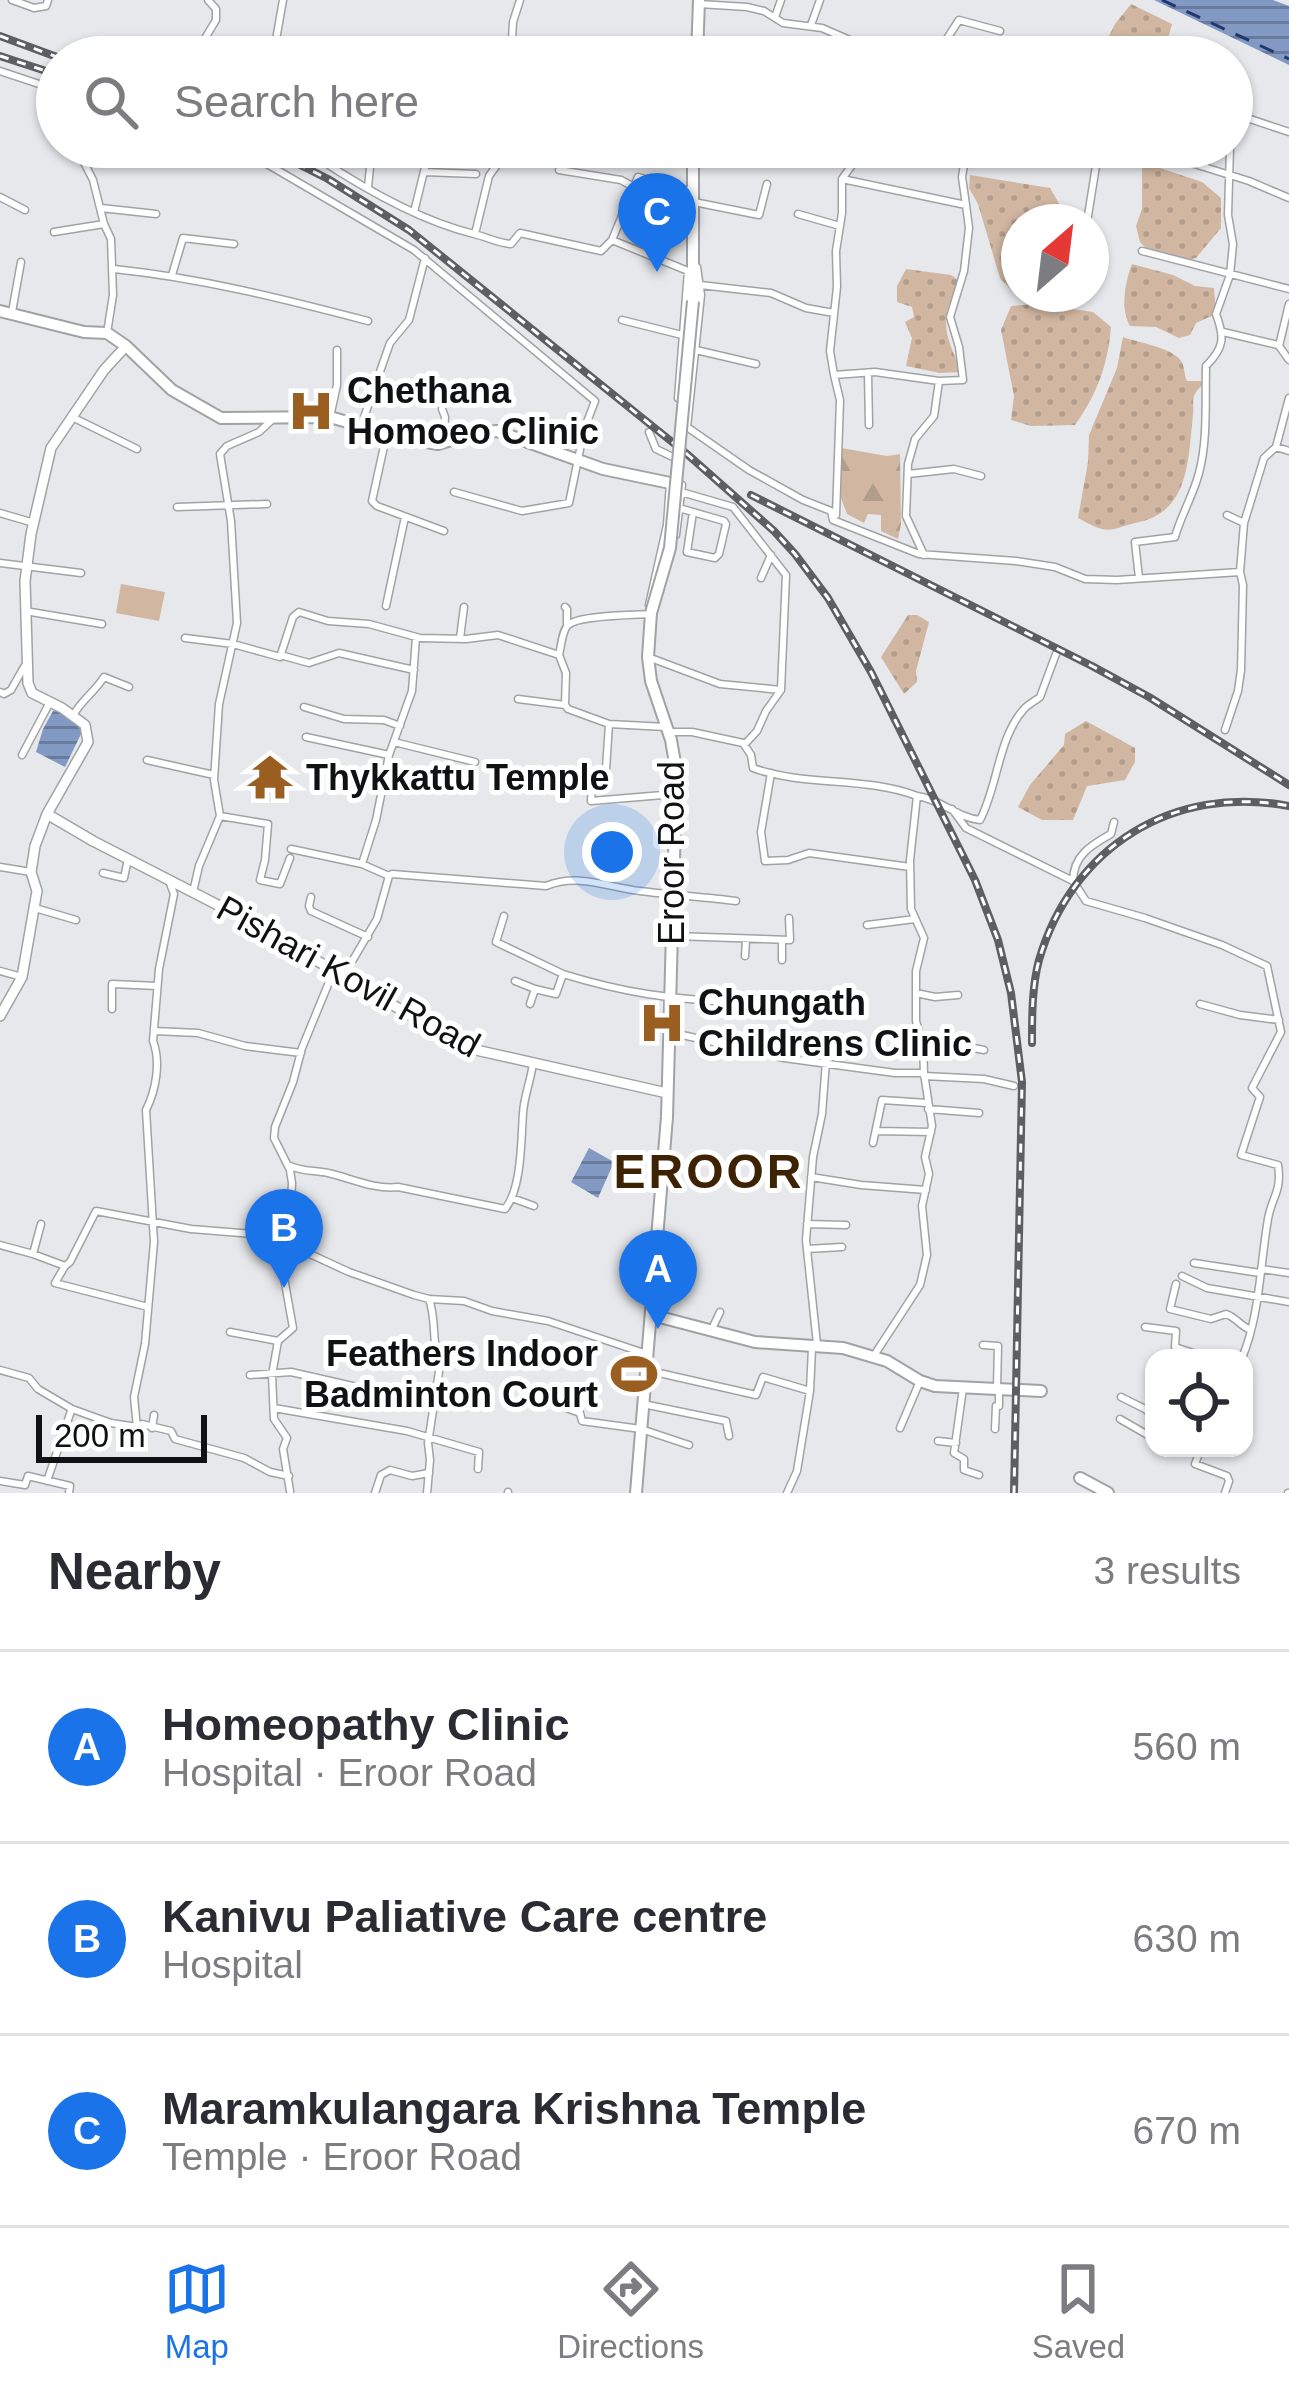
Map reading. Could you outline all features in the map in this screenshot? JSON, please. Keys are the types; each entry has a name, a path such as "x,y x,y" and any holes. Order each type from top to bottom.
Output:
{"main road":[{"path":"698,36 699,2"},
{"name":"Eroor Road","path":"636,1493 668,1093 675,794 675,763 648,657 651,614 670,548 679,460 693,301 693,168"},
{"path":"6,312 84,332 107,333 172,390 221,418 330,417 386,436 443,443 497,431 603,469 678,487"},
{"path":"652,1315 755,1342 843,1348 886,1360 935,1386 1041,1391"},
{"path":"1081,1478 1108,1493"}],"street":[{"path":"12,0 39,8 48,0"},
{"path":"206,36 217,20 216,9 208,0"},
{"path":"277,36 283,0"},
{"path":"512,36 520,0"},
{"path":"775,17 781,0"},
{"path":"810,26 820,0"},
{"path":"699,2 764,10 784,22 837,36"},
{"path":"948,36 958,20 1000,31"},
{"path":"0,71 36,83"},
{"path":"1253,120 1289,132"},
{"path":"87,168 111,239 114,269 107,333"},
{"path":"274,168 425,259 596,401 584,430 569,503 522,511 454,492"},
{"path":"335,168 456,231 511,244 520,233 601,251 612,240 638,177 759,215 767,184"},
{"path":"368,187 370,168"},
{"path":"414,212 425,168"},
{"path":"476,234 495,168"},
{"path":"836,522 840,400 830,351 842,178 849,168"},
{"path":"834,375 963,380 950,316 964,271 969,229 964,168"},
{"path":"1090,204 1096,168"},
{"path":"1209,168 1289,198"},
{"path":"1139,578 1135,542 1175,537 1193,494 1204,441 1206,366 1218,354 1223,332 1216,314 1233,244 1229,168"},
{"path":"559,170 632,186"},
{"path":"424,172 476,174"},
{"path":"842,178 966,205"},
{"path":"0,197 25,210"},
{"path":"100,208 157,214"},
{"path":"798,214 841,226"},
{"path":"54,232 104,224"},
{"path":"172,275 183,238 234,244"},
{"path":"612,240 688,271 678,398 690,400"},
{"path":"1142,251 1289,289"},
{"path":"694,254 700,285 687,427 748,470 831,511 836,522 924,554 1055,568 1085,579 1240,572"},
{"path":"361,426 389,343 409,320 425,259"},
{"path":"6,312 20,262"},
{"path":"114,269 249,290 368,321"},
{"path":"700,285 771,293 806,308 834,313"},
{"path":"1279,346 1289,304"},
{"path":"622,320 682,335"},
{"path":"1223,332 1279,346 1289,360"},
{"path":"0,1016 22,977 37,891 31,872 35,846 47,814 88,742 85,725 32,692 28,683 26,566 34,523 51,448 125,346"},
{"path":"330,417 337,385 337,350"},
{"path":"695,350 756,364"},
{"path":"868,373 869,425"},
{"path":"924,554 906,516 908,474 915,439 934,416 939,381"},
{"path":"1225,730 1241,670 1244,523 1264,458 1276,447 1289,398"},
{"path":"442,409 443,443"},
{"path":"72,417 137,449"},
{"path":"193,892 220,816 214,775 219,704 237,623 220,454 227,446 260,432 275,417"},
{"path":"649,432 656,449 679,460"},
{"path":"386,436 372,500 443,531"},
{"path":"1276,447 1289,451"},
{"path":"908,474 954,469 981,476"},
{"path":"651,614 666,579 680,508 678,487"},
{"path":"678,487 733,506 786,575 781,690 745,744"},
{"path":"651,614 648,602 678,487"},
{"path":"177,507 267,504"},
{"path":"680,508 724,521 715,558 687,552 693,512"},
{"path":"0,513 34,523"},
{"path":"1227,515 1244,523"},
{"path":"386,606 405,517"},
{"path":"761,578 771,556"},
{"path":"0,563 81,573"},
{"path":"460,638 464,607"},
{"path":"565,607 567,626 559,655 566,673 565,705"},
{"path":"25,611 102,624"},
{"path":"283,656 293,617 299,612 416,637 498,635 559,655"},
{"path":"567,626 603,616 651,614"},
{"path":"362,864 389,754 412,691 416,637"},
{"path":"184,638 233,644 309,663 339,653 414,670"},
{"path":"518,698 565,705 609,724 718,736 745,744 753,767 771,773 927,797 980,820 1012,731 1025,708 1036,702 1056,653"},
{"path":"648,657 720,684 781,690"},
{"path":"0,692 10,690 26,664"},
{"path":"73,716 104,677 129,687"},
{"path":"22,755 50,702"},
{"path":"304,707 401,726"},
{"path":"568,789 605,784 609,724"},
{"path":"306,737 389,754"},
{"path":"394,742 475,762"},
{"path":"147,760 214,775"},
{"path":"771,773 761,832 765,861 809,853 910,867"},
{"path":"592,784 591,801 675,794"},
{"path":"872,1358 920,1286 927,1255 922,1220 931,1132 916,1021 916,971 924,938 911,909 916,796"},
{"path":"952,809 966,828 1072,881 1086,901 1145,918 1267,966 1280,1020 1279,1038 1252,1088 1260,1097 1241,1153 1278,1165 1280,1188 1270,1212 1245,1349"},
{"name":"Pishari Kovil Road","path":"47,814 476,1050 668,1093"},
{"path":"220,816 268,824 260,880 280,884 290,859"},
{"path":"1072,881 1076,862 1111,834 1114,822"},
{"path":"291,849 362,864 388,876 546,886 573,880 736,901"},
{"path":"103,873 124,878 128,859"},
{"path":"0,867 31,872"},
{"path":"292,1492 283,1449 286,1438 274,1420 272,1375 278,1341 293,1328 283,1272 292,1199 290,1170 274,1138 275,1127 301,1053 339,972 368,937 388,876"},
{"path":"137,1427 134,1397 145,1344 154,1223 146,1110 157,1071 157,986 174,894 166,878"},
{"path":"311,896 311,911 368,937"},
{"path":"35,908 76,920"},
{"path":"504,916 496,942 563,974 669,999 733,1002"},
{"path":"670,935 790,940 789,918"},
{"path":"867,926 915,919"},
{"path":"745,956 746,940"},
{"path":"782,940 782,960"},
{"path":"0,971 22,977"},
{"path":"515,981 556,994 563,974"},
{"path":"112,1010 112,984 157,986"},
{"path":"530,1004 535,988"},
{"path":"916,994 958,995"},
{"path":"1200,1004 1280,1020"},
{"path":"154,1031 198,1033 245,1046 301,1053"},
{"path":"669,1032 784,1058 985,1078 1014,1086"},
{"path":"921,1039 984,1050"},
{"path":"787,1493 797,1471 815,1347 807,1224 826,1061"},
{"path":"287,1164 300,1171 325,1172 387,1189 398,1187 509,1208 533,1063"},
{"path":"873,1143 883,1100 979,1113"},
{"path":"876,1131 931,1132"},
{"path":"811,1177 926,1190"},
{"path":"512,1198 534,1206"},
{"path":"148,1307 56,1283 96,1210 154,1223 284,1238 349,1272 429,1299 464,1301 492,1312 536,1318 647,1354"},
{"path":"33,1254 41,1224"},
{"path":"807,1224 846,1225"},
{"path":"0,1245 65,1266"},
{"path":"807,1250 842,1247"},
{"path":"1194,1263 1289,1273"},
{"path":"1251,1330 1226,1314 1211,1319 1170,1309 1179,1280 1289,1302"},
{"path":"427,1493 429,1436 440,1365 429,1299"},
{"path":"712,1329 719,1312"},
{"path":"1145,1327 1176,1331 1178,1349"},
{"path":"230,1332 278,1341"},
{"path":"983,1346 998,1346 1000,1406 996,1406 995,1429"},
{"path":"0,1370 29,1378 38,1389 72,1409 112,1424 171,1431 175,1439 289,1476"},
{"path":"646,1370 756,1395 763,1377 810,1390"},
{"path":"250,1375 291,1372 370,1390"},
{"path":"900,1428 920,1381"},
{"path":"964,1388 954,1453 964,1459 964,1470 979,1475"},
{"path":"1121,1397 1145,1409"},
{"path":"550,1402 580,1413 580,1420 641,1429 689,1445"},
{"path":"643,1404 726,1421 729,1436"},
{"path":"274,1408 429,1436 479,1452 478,1469"},
{"path":"47,1481 72,1409"},
{"path":"152,1428 154,1415"},
{"path":"1120,1420 1145,1433"},
{"path":"938,1441 956,1443"},
{"path":"1198,1457 1195,1464 1227,1476 1225,1493"},
{"path":"375,1493 381,1475 390,1470 412,1476 429,1473"},
{"path":"0,1481 25,1485 28,1476 70,1486 68,1493"}],"green space":[{"path":"1131,4 1172,24 1169,36 1109,36"},
{"path":"1142,168 1160,168 1202,182 1221,198 1221,228 1196,258 1174,262 1156,258 1140,242 1136,226 1142,209"},
{"path":"970,175 1050,188 1059,204 1001,204 1001,279 978,204 969,188"},
{"path":"1132,264 1214,288 1216,314 1179,338 1156,327 1130,326 1125,295"},
{"path":"906,269 951,275 961,282 949,306 946,327 962,372 906,366 912,338 905,322 914,317 912,307 897,302 897,286"},
{"path":"1008,312 1093,312 1111,327 1100,379 1075,425 1031,426 1011,420 1014,396 1001,330"},
{"path":"1123,337 1177,356 1187,381 1206,381 1194,396 1187,465 1177,495 1156,516 1103,529 1078,518 1089,435 1117,368"},
{"path":"841,448 900,454 898,539 881,531 881,515 868,514 864,523 847,514 839,493"},
{"path":"121,584 165,592 159,621 116,613"},
{"path":"908,615 929,622 917,682 904,694 881,657"},
{"path":"1086,721 1135,748 1135,762 1125,780 1087,786 1073,820 1042,820 1018,807 1064,745 1065,734"}],"water":[{"path":"1154,0 1273,0 1289,6 1289,65 1253,48 1253,36 1229,36"},
{"path":"53,711 71,718 82,732 65,767 36,752"},
{"path":"589,1148 614,1162 598,1198 571,1182"}],"ferry route":[{"path":"1162,0 1239,36"},
{"path":"1253,42 1289,59"}],"railway":[{"path":"0,36 36,49"},
{"path":"0,56 36,68"},
{"path":"306,168 409,230 687,454 774,531 828,598 871,672 975,880 998,940 1011,993 1022,1082 1014,1493"},
{"path":"751,495 1092,666 1289,785"},
{"path":"1032,1043 1039,960 1054,920 1102,856 1133,832 1168,815 1206,805 1246,802 1289,806"}],"place":[{"name":"Maramkulangara Krishna Temple","path":"657,272"},
{"name":"Chethana Homoeo Clinic","path":"311,411"},
{"name":"Thykkattu Temple","path":"270,777"},
{"name":"Chungath Childrens Clinic","path":"662,1023"},
{"name":"Kanivu Paliative Care centre","path":"284,1288"},
{"name":"Homeopathy Clinic","path":"658,1329"},
{"name":"Feathers Indoor Badminton Court","path":"634,1374"}],"district":[{"name":"EROOR","path":"709,1171"}]}
